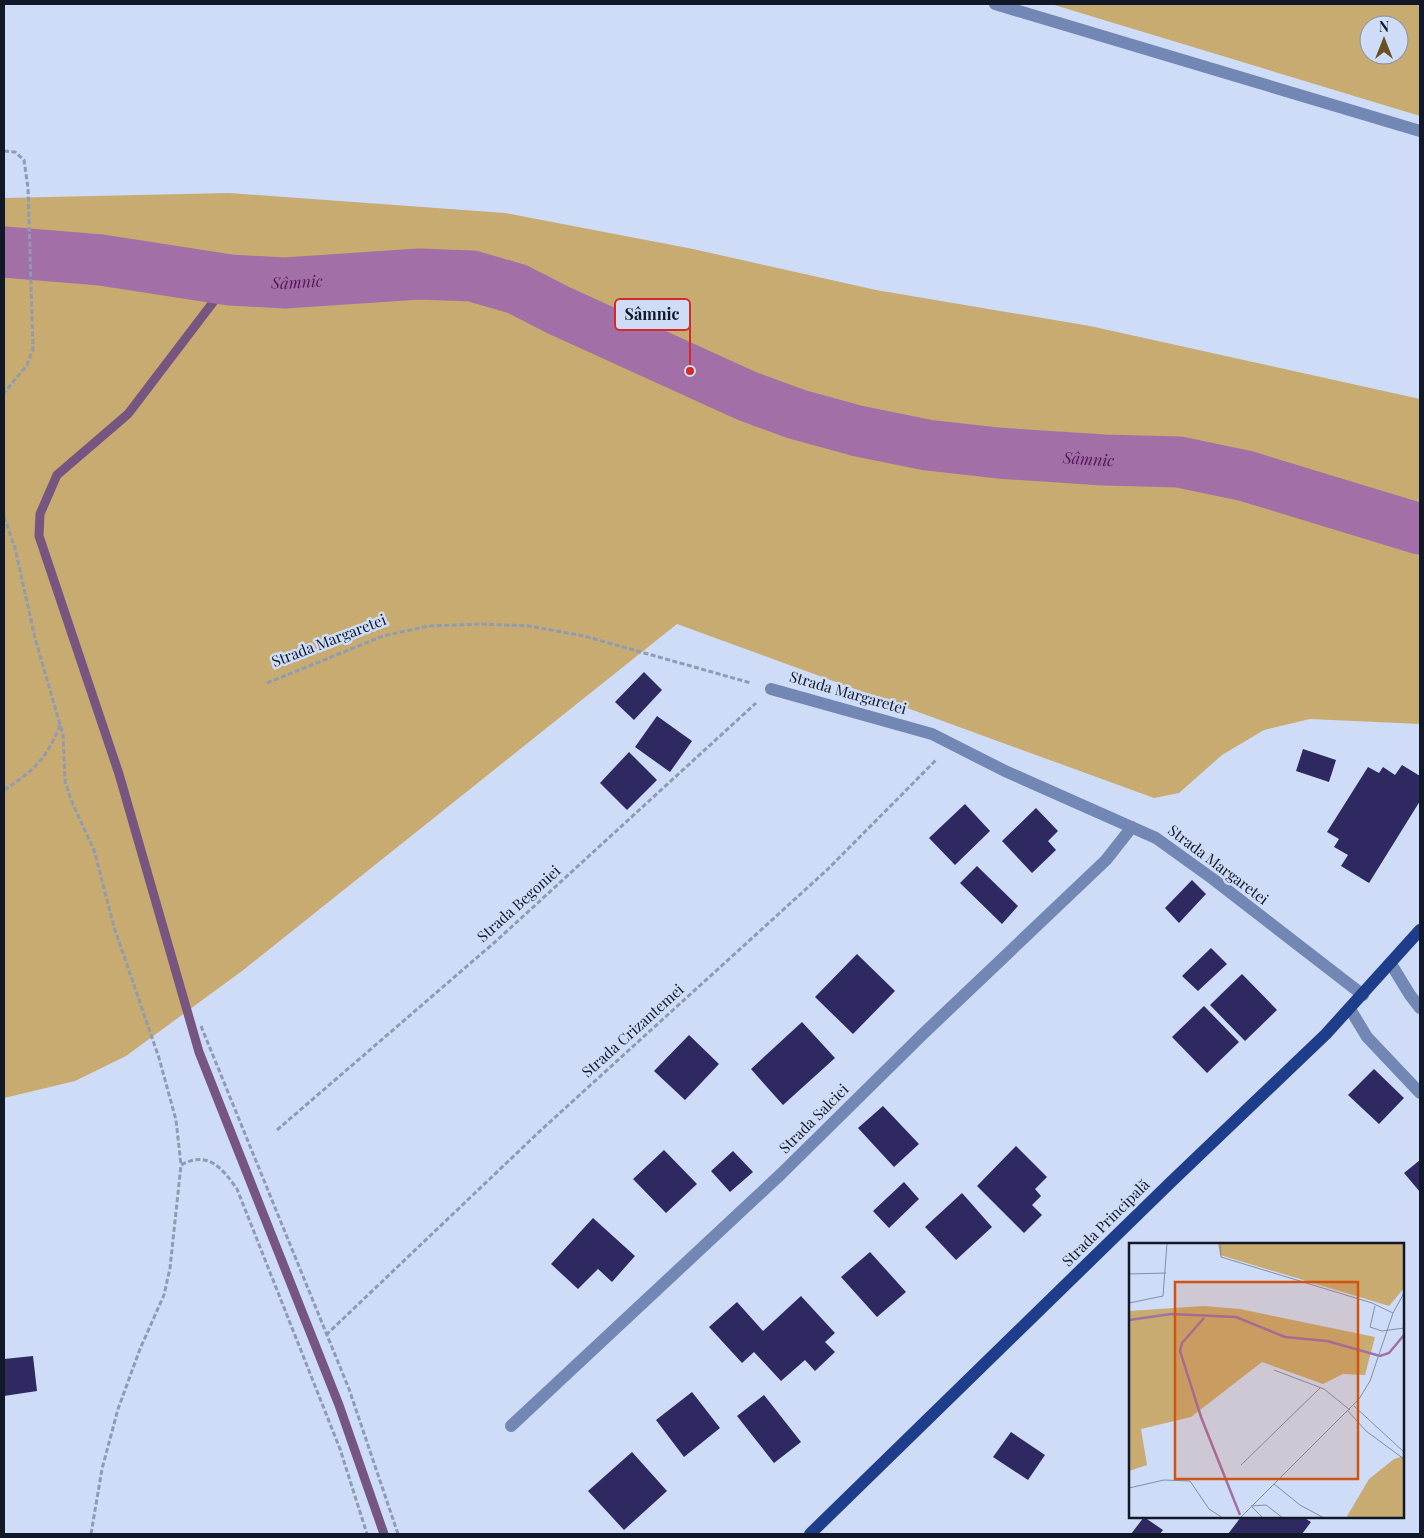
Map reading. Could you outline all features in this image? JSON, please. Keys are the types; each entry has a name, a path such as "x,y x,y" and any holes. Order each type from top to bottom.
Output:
{"main road":[{"name":"Strada Principală","path":"810,1534 1171,1182 1319,1041 1363,995 1420,930"}],"street":[{"path":"995,4 1420,131"},
{"name":"Strada Margaretei","path":"771,689 932,734 954,743 1005,771 1156,838 1363,995"},
{"name":"Strada Salciei","path":"512,1426 781,1174 923,1034 1106,860 1132,827"},
{"path":"1391,964 1410,996 1420,1008"},
{"path":"1350,1009 1367,1037 1420,1092"}],"path":[{"path":"4,151 15,152 24,160 28,188 33,323 33,349 27,365 4,393"},
{"path":"4,517 15,548 35,638 60,725 65,755 65,781 70,800 94,850 114,926 160,1058 176,1120 181,1165 170,1268 164,1296 140,1349 118,1409 102,1469 91,1534"},
{"name":"Strada Margaretei","path":"266,683 383,636 429,626 482,624 529,626 584,636 771,689"},
{"name":"Strada Begoniei","path":"277,1130 495,942 771,689"},
{"path":"4,790 38,765 51,749 60,725"},
{"name":"Strada Crizantemei","path":"326,1335 540,1131 828,868 954,743"},
{"path":"201,1026 349,1389 398,1534"},
{"path":"181,1165 191,1160 212,1162 224,1170 237,1189 340,1450 367,1534"}],"shaded area":[{"path":"1051,4 1420,4 1420,116"},
{"path":"229,193 505,213 693,249 876,290 1090,326 1420,399 1420,724 1310,719 1264,730 1222,755 1179,793 1154,798 677,624 242,971 126,1056 75,1081 4,1098 4,198"}],"building":[{"path":"644,672 662,690 634,720 615,702"},
{"path":"657,716 692,741 670,772 635,747"},
{"path":"1303,749 1336,760 1329,782 1296,771"},
{"path":"629,752 657,780 627,810 600,783"},
{"path":"1402,765 1420,776 1420,801 1369,883 1341,866 1348,855 1334,847 1339,839 1327,832 1368,767 1379,773 1383,767 1395,775"},
{"path":"965,804 990,831 955,865 929,838"},
{"path":"1036,808 1058,831 1048,841 1056,850 1032,873 1002,841"},
{"path":"977,866 1018,906 1002,924 960,883"},
{"path":"1192,880 1206,894 1179,923 1165,908"},
{"path":"1211,948 1227,964 1198,991 1182,976"},
{"path":"857,954 895,991 853,1034 815,997"},
{"path":"1242,974 1277,1010 1245,1041 1210,1005"},
{"path":"1204,1006 1239,1042 1207,1073 1172,1037"},
{"path":"802,1022 835,1058 783,1105 751,1069"},
{"path":"689,1035 719,1064 685,1100 654,1071"},
{"path":"1374,1069 1404,1098 1379,1124 1348,1095"},
{"path":"883,1106 919,1144 894,1167 858,1128"},
{"path":"1016,1146 1047,1177 1035,1189 1041,1196 1032,1205 1042,1215 1024,1233 977,1186"},
{"path":"664,1150 697,1184 666,1213 633,1179"},
{"path":"733,1151 753,1172 730,1192 711,1171"},
{"path":"1420,1160 1420,1192 1404,1173"},
{"path":"904,1182 919,1199 889,1228 873,1211"},
{"path":"962,1193 992,1227 956,1260 925,1227"},
{"path":"593,1218 635,1256 612,1282 598,1269 578,1289 551,1264"},
{"path":"870,1252 906,1292 877,1317 841,1277"},
{"path":"801,1296 835,1333 825,1342 835,1352 815,1371 805,1360 781,1381 754,1352 742,1363 709,1327 737,1302 763,1331"},
{"path":"33,1356 37,1391 4,1396 4,1359"},
{"path":"692,1392 720,1428 684,1457 656,1420"},
{"path":"764,1395 801,1442 774,1463 737,1416"},
{"path":"1011,1432 1045,1455 1028,1480 993,1457"},
{"path":"632,1452 667,1491 624,1530 588,1491"},
{"path":"1143,1518 1163,1530 1160,1534 1131,1534"},
{"path":"1240,1518 1305,1518 1311,1522 1302,1534 1228,1534"}],"waterway":[{"name":"Sâmnic","path":"4,252 101,260 230,280 285,283 419,274 472,276 517,289 558,310 747,396 796,414 858,431 927,445 998,453 1104,460 1179,462 1246,476 1420,529"},
{"path":"230,280 128,414 57,475 40,514 39,536 119,774 199,1052 339,1405 384,1534"}],"place":[{"name":"Sâmnic","path":"690,371"}]}
